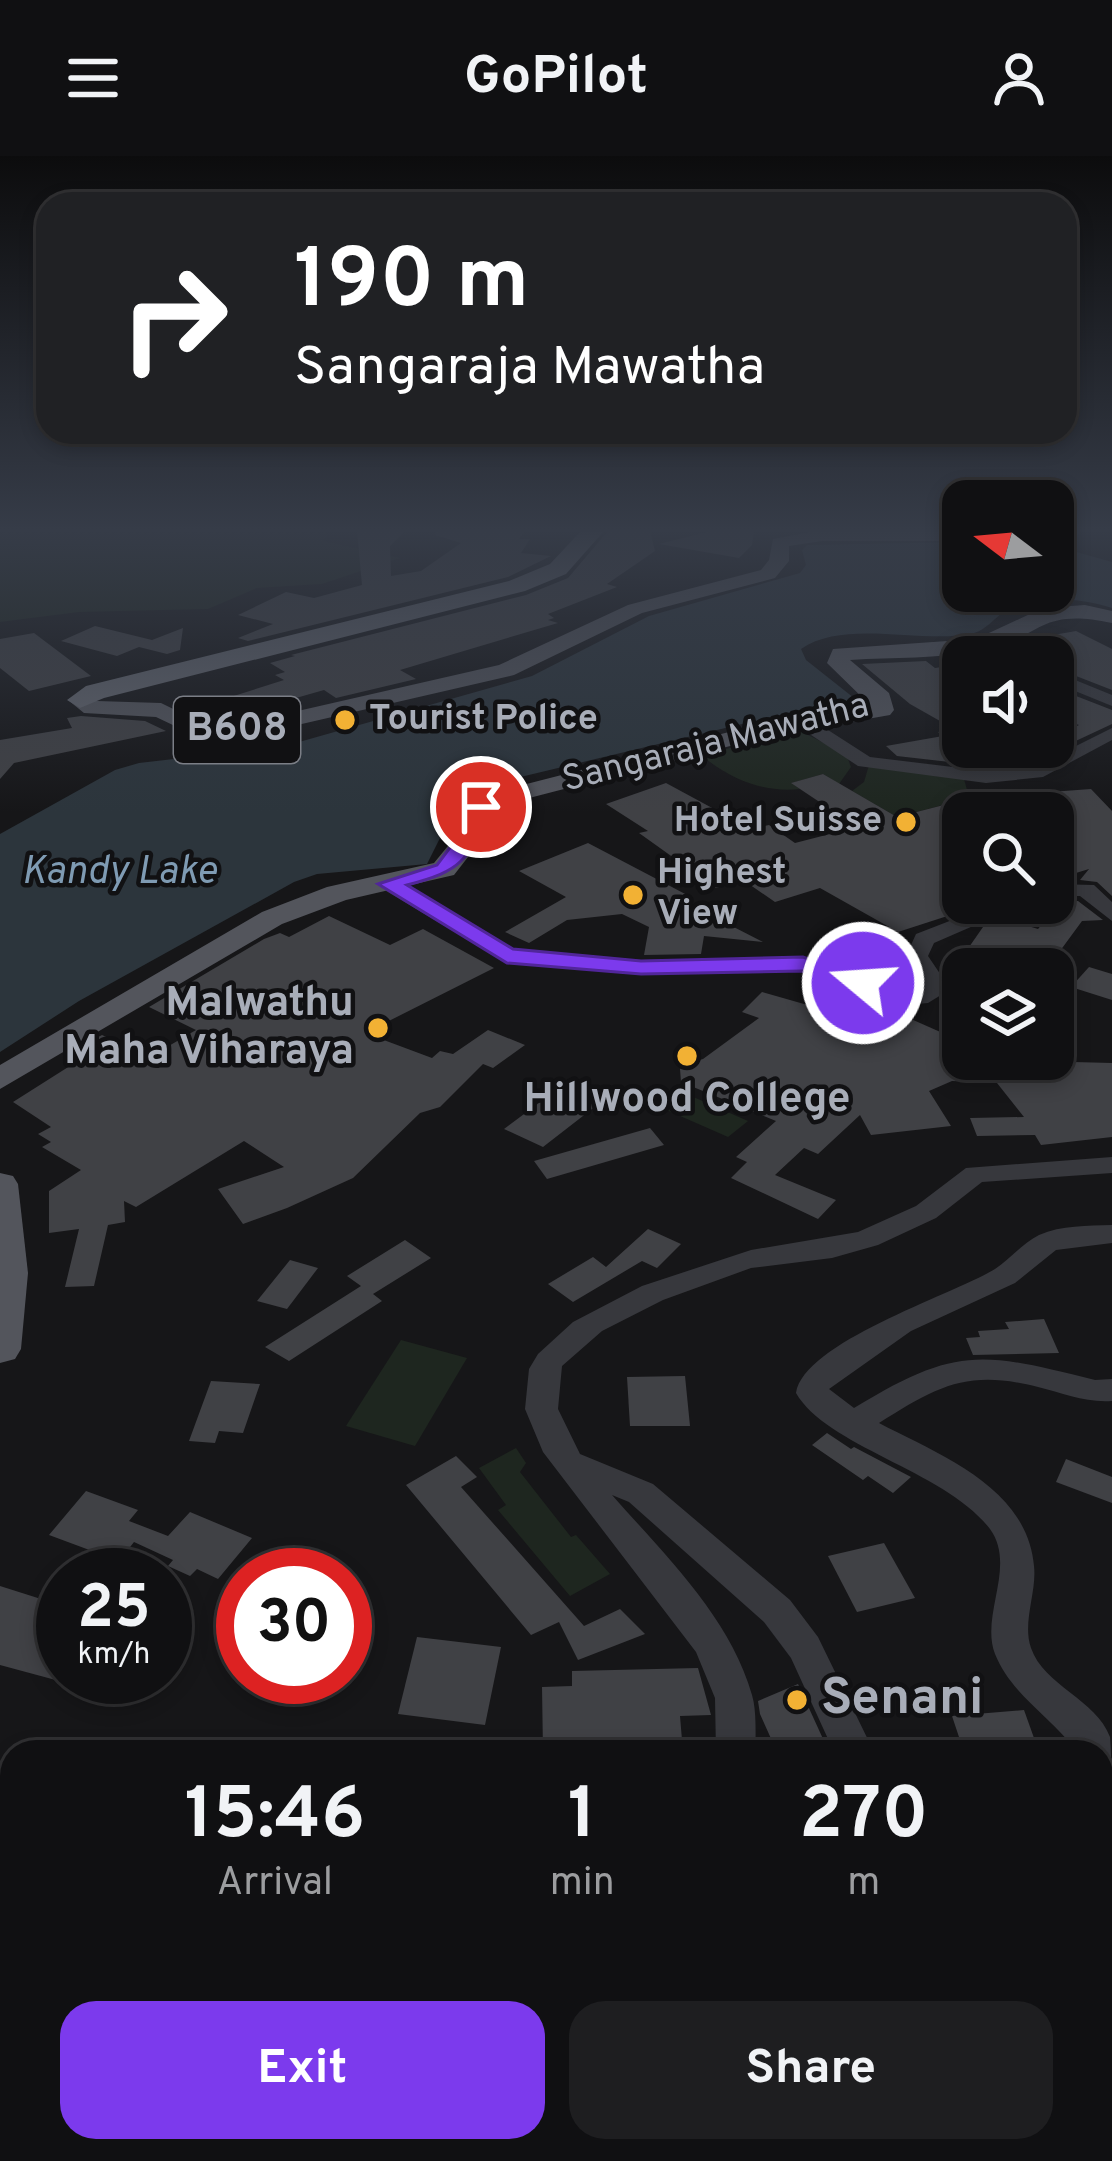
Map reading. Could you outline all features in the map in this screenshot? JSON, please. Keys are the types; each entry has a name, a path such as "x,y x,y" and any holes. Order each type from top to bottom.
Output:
{"highway":[{"path":"80,700 95,692 363,625"}],"main road":[{"name":"B608","path":"80,700 92,708 161,710 196,729 218,732 398,698 533,660 605,625"},
{"name":"Sangaraja Mawatha","path":"0,1079 272,918 337,893 444,869 465,843 481,807 508,794 764,730 872,714 885,704 838,663 841,654 942,651"},
{"path":"0,1184 8,1273 0,1349"}],"street":[{"path":"1074,685 1112,700"},
{"path":"808,725 865,762 986,777 1036,773 1112,734"},
{"path":"388,884 507,956 641,968 803,964 905,998 920,998 935,984 917,956 924,939 962,924"},
{"path":"1074,890 1086,890 1112,914"},
{"path":"738,1740 742,1722 716,1645 565,1462 540,1400 544,1370 556,1352 599,1319 711,1271 754,1258 817,1254 863,1241 935,1207 957,1184 976,1174 1112,1165"},
{"path":"1090,1740 1077,1719 1029,1677 1013,1652 1010,1629 1018,1575 1011,1533 992,1507 853,1424 812,1394 814,1380 900,1324 1006,1276 1046,1244 1068,1236 1112,1234"},
{"path":"853,1424 946,1372 970,1368 996,1368 1095,1391 1112,1390"},
{"path":"565,1462 641,1493 777,1611 805,1648 848,1740"}],"shaded area":[{"path":"796,729 846,754 851,767 839,784 823,774 792,783 800,789 760,786 736,778 702,756"},
{"path":"869,765 964,779 971,792 942,792 942,805 897,817 852,791 864,782"},
{"path":"682,1092 748,1121 728,1137 662,1108"},
{"path":"401,1340 467,1358 415,1446 346,1426"},
{"path":"516,1448 526,1463 520,1472 571,1537 576,1535 610,1574 570,1596 498,1510 506,1505 479,1468"}],"water":[{"name":"Kandy Lake","path":"632,625 988,625 954,636 862,633 819,640 801,649 806,660 854,698 843,705 776,716 474,788 461,796 427,864 317,874 294,882 79,1001 0,1052 0,834 115,770 285,746 532,676"}],"building":[{"path":"272,625 315,625 248,641 238,638"},
{"path":"410,625 553,625 400,670 416,679 336,698 324,690 243,713 221,700 284,680 275,675 285,672 270,663 295,656 291,655"},
{"path":"95,626 152,640 183,628 180,650 167,654 139,647 117,656 61,641"},
{"path":"1076,631 1112,649 1112,690 1074,675 1074,636 1048,636"},
{"path":"34,633 91,676 29,691 0,668 0,639"},
{"path":"926,661 942,667 942,721 910,704 862,664"},
{"path":"1074,695 1112,710 1112,724 1074,742 1074,728 1079,725 1074,723"},
{"path":"67,718 145,721 166,731 14,763 0,779 0,740 72,728"},
{"path":"942,736 942,761 897,756 886,746"},
{"path":"823,774 897,817 942,805 942,918 898,932 820,888 775,902 743,880 716,888 639,833 648,831 606,804 666,783 751,829 769,825 795,843 857,827 791,783"},
{"path":"1091,789 1112,811 1112,896 1097,882 1080,880 1089,869 1074,874 1074,792 1050,792"},
{"path":"588,843 689,896 679,899 763,942 704,936 701,954 644,955 649,927 622,914 567,920 529,943 505,932 566,897 519,871"},
{"path":"1074,901 1103,920 1082,921 1062,948 968,948 989,924 1038,929 1042,924 1074,924"},
{"path":"329,916 390,945 423,929 494,968 365,1033 432,1058 440,1051 453,1054 488,1030 525,1045 493,1068 483,1064 440,1107 420,1113 353,1178 287,1208 243,1224 218,1189 284,1167 244,1141 136,1207 124,1201 125,1222 108,1225 94,1286 65,1287 79,1229 49,1233 49,1191 81,1170 42,1147 51,1142 38,1134 51,1127 13,1102 84,1057 73,1051 102,1035 150,1057 196,1030 149,1007 264,939 280,933 289,937"},
{"path":"849,929 914,978 898,983 887,980 839,942"},
{"path":"1089,967 1112,974 1112,1000 1074,988"},
{"path":"762,992 818,1008 827,999 867,1012 877,1004 942,1033 942,1080 1074,1080 1074,1062 1112,1063 1112,1137 1041,1145 1035,1135 977,1136 970,1118 1024,1117 997,1083 952,1081 929,1091 951,1126 871,1135 860,1115 818,1154 804,1148 775,1175 836,1200 818,1219 731,1178 747,1162 736,1157 776,1121 681,1082 680,1069 686,1064 703,1059 759,1018 742,1012"},
{"path":"563,1085 601,1102 543,1147 504,1129"},
{"path":"650,1128 664,1145 547,1179 534,1161"},
{"path":"648,1229 681,1244 657,1268 642,1261 573,1302 548,1284 593,1257 606,1267"},
{"path":"405,1240 431,1258 373,1294 382,1301 289,1361 265,1347 361,1286 347,1276"},
{"path":"290,1260 318,1268 287,1309 257,1301"},
{"path":"1044,1319 1059,1353 973,1355 966,1338 980,1337 978,1331 1009,1329 1005,1322"},
{"path":"685,1376 690,1426 630,1426 627,1377"},
{"path":"211,1381 260,1384 243,1433 219,1431 215,1443 189,1441"},
{"path":"827,1433 911,1477 893,1493 868,1476 863,1480 812,1445"},
{"path":"456,1456 477,1477 461,1487 584,1626 620,1609 645,1634 578,1660 559,1622 531,1635 406,1485"},
{"path":"1066,1459 1112,1477 1112,1503 1056,1482"},
{"path":"86,1491 138,1510 129,1521 168,1536 190,1512 252,1538 244,1548 216,1548 216,1578 197,1569 192,1574 192,1548 147,1548 134,1542 129,1548 84,1548 49,1535"},
{"path":"884,1543 915,1598 857,1612 828,1556"},
{"path":"0,1586 36,1597 36,1675 0,1665"},
{"path":"417,1637 501,1647 485,1725 398,1714"},
{"path":"698,1668 711,1715 680,1716 682,1740 543,1740 542,1687 572,1686 572,1671"},
{"path":"798,1684 824,1740 772,1740 758,1701"},
{"path":"1024,1710 1035,1740 960,1740 952,1716"}],"place":[{"name":"Tourist Police","path":"345,720"},
{"name":"Hotel Suisse","path":"906,822"},
{"name":"Highest View","path":"633,895"},
{"name":"Malwathu Maha Viharaya","path":"378,1028"},
{"name":"Hillwood College","path":"687,1056"},
{"name":"Senani","path":"797,1700"}],"route":[{"path":"481,807 454,861 428,876 388,884 507,956 641,968 803,964 863,983"}]}
